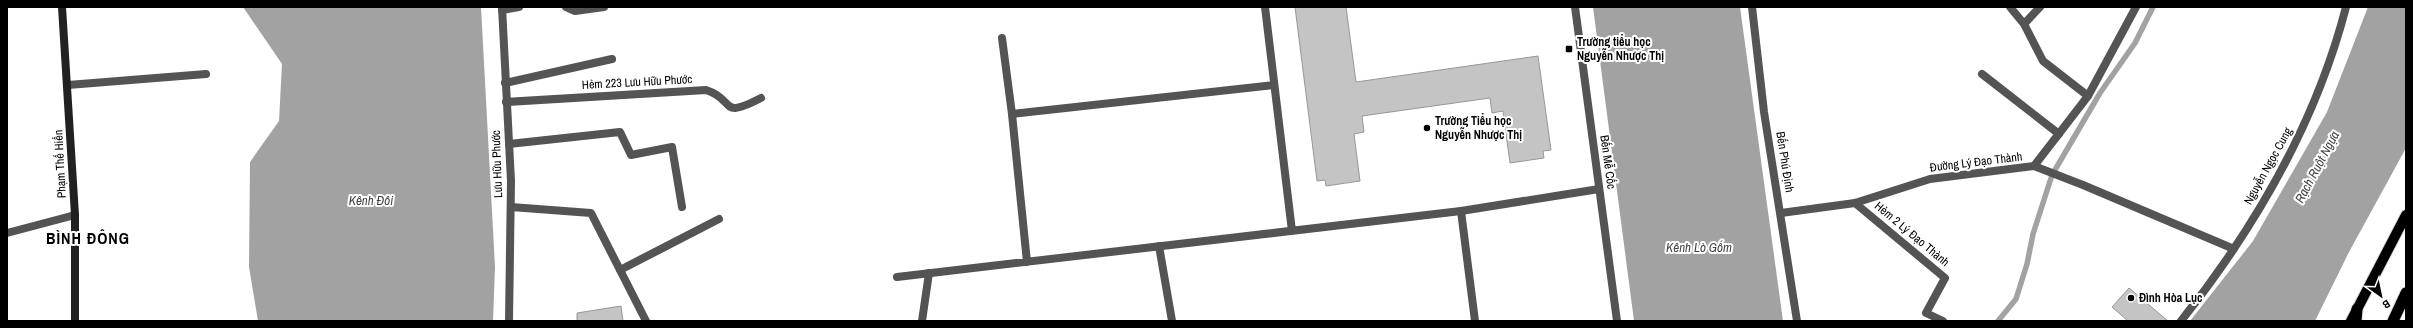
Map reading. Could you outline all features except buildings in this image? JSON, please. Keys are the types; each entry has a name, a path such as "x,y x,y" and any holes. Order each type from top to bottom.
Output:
{"highway":[{"path":"2393,321 2406,293"},
{"path":"2356,321 2357,309"}],"main road":[{"name":"Phạm Thế Hiển","path":"62,7 75,215 75,321"},
{"path":"2351,321 2406,215"}],"street":[{"path":"502,8 519,7"},
{"path":"566,7 575,11 604,7"},
{"path":"1265,7 1292,231"},
{"name":"Bến Mễ Cốc","path":"1575,7 1617,321"},
{"name":"Bến Phú Định","path":"1752,7 1764,112 1797,321"},
{"path":"2010,7 2024,24 2043,61 2088,96"},
{"path":"2024,24 2040,7"},
{"path":"2034,166 2088,96 2136,7"},
{"name":"Nguyễn Ngọc Cung","path":"2181,321 2234,249 2288,160 2314,104 2338,37 2346,7"},
{"name":"Lưu Hữu Phước","path":"502,8 511,207 509,321"},
{"path":"1002,38 1012,114 1027,262"},
{"path":"505,83 612,59"},
{"path":"68,85 206,74"},
{"path":"1982,74 2058,134"},
{"path":"1012,114 1274,85"},
{"name":"Hẻm 223 Lưu Hữu Phước","path":"506,102 706,90 714,93 727,107 733,109 743,108 761,98"},
{"path":"509,144 620,132 631,155 672,148 682,207"},
{"name":"Đường Lý Đạo Thành","path":"1780,213 1855,203 1930,179 2034,166 2234,249"},
{"path":"897,277 1460,211 1599,189"},
{"name":"Hẻm 2 Lý Đạo Thành","path":"1855,203 1945,278 1926,313 1943,321"},
{"path":"511,207 591,213 646,321"},
{"path":"1460,211 1475,321"},
{"path":"7,232 75,215"},
{"path":"620,270 720,218"},
{"path":"1159,246 1172,321"},
{"path":"922,321 929,273"}],"water":[{"name":"Kênh Đôi","path":"243,7 481,7 495,267 493,321 258,321 249,267 250,162 279,121 282,64"},
{"name":"Kênh Lò Gốm","path":"1593,7 1740,7 1783,321 1634,321"},
{"name":"Rạch Ruột Ngựa","path":"2368,7 2406,7 2406,148 2349,252 2315,321 2190,321 2253,241 2327,112"}],"waterway":[{"path":"1998,321 2016,299 2027,264 2033,234 2052,175 2100,93 2135,43 2153,7"}],"place":[{"name":"Trường tiểu học Nguyễn Nhược Thị","path":"1569,49"},
{"name":"Trường Tiểu học Nguyễn Nhược Thị","path":"1427,128"},
{"name":"Đình Hòa Lục","path":"2131,298"}],"district":[{"name":"BÌNH ĐÔNG","path":"88,238"}]}
